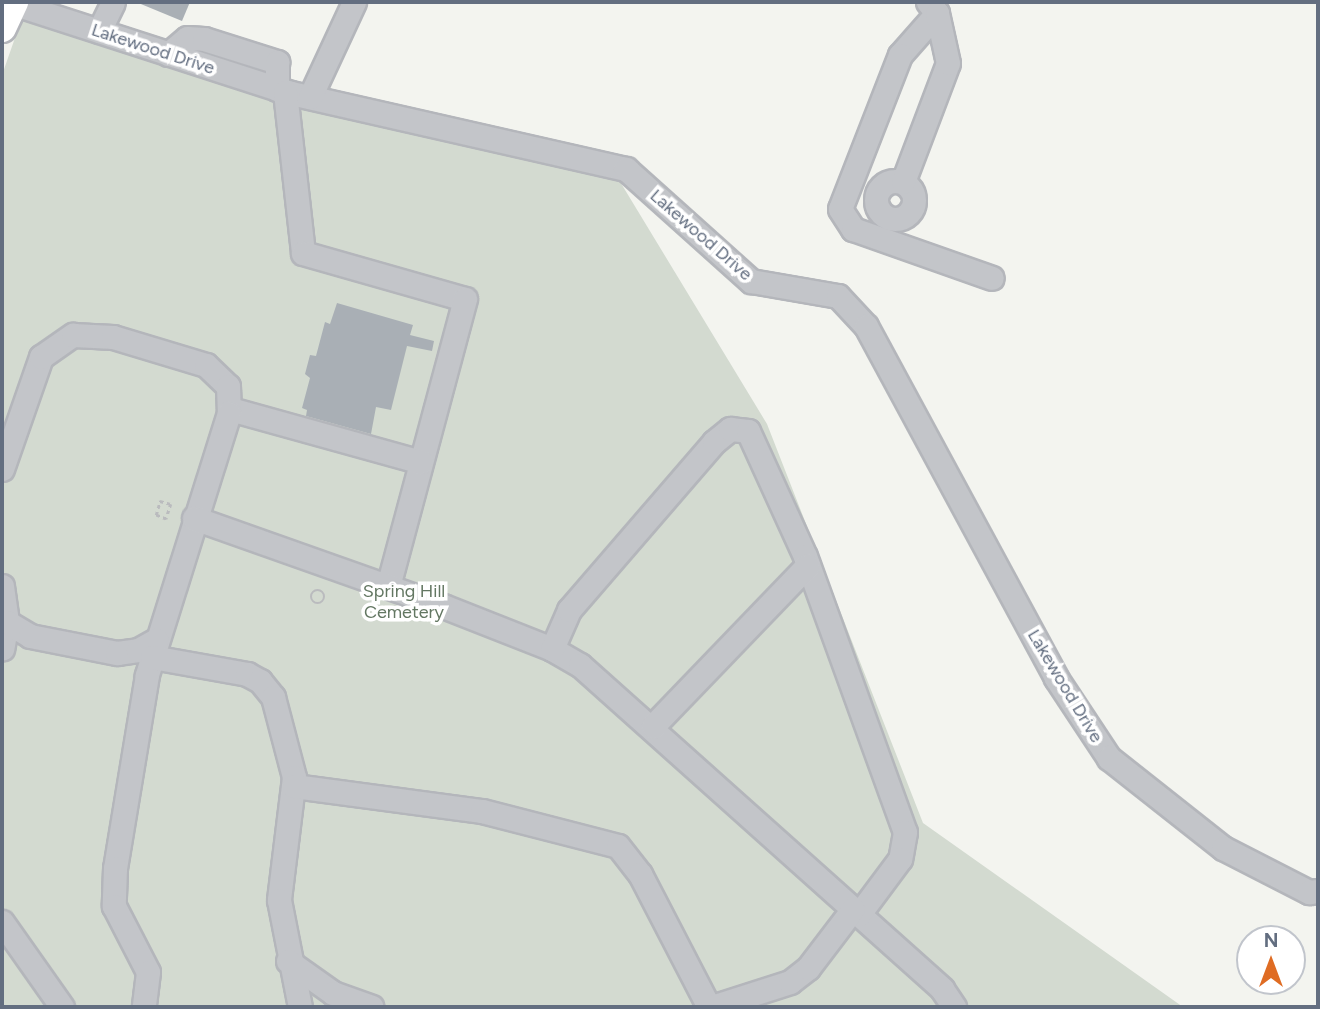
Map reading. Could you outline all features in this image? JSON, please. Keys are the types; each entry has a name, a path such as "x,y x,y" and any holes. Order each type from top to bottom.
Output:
{"street":[{"path":"310,97 354,2"},
{"path":"99,31 104,4"},
{"path":"885,229 905,217 913,208 914,196 903,182 948,63 933,8"},
{"path":"933,8 900,55 840,209 853,229 885,229 992,278"},
{"name":"Lakewood Drive","path":"10,9 99,31 281,90 626,169 751,281 838,296 866,326 1056,678 1109,758 1223,848 1310,892 1318,891"},
{"path":"281,90 303,253 465,299 388,586"},
{"path":"2,469 41,357 73,335 113,337 212,368 226,382 230,409 154,648 112,889 119,922 148,972 144,1007"},
{"path":"230,409 421,463"},
{"path":"294,786 481,811 618,846 636,868 710,1007 790,982 808,968 900,859 905,832 808,565 753,435 743,428 730,429 569,610 552,649"},
{"path":"194,518 388,586 552,649 602,680 942,989 954,1007"},
{"path":"653,726 808,565"},
{"path":"2,586 7,622 2,649"},
{"path":"7,622 30,636 117,653 154,648 260,681 278,710 294,786 279,900 288,961 300,1007"},
{"path":"2,922 62,1007"},
{"path":"288,961 345,1003 372,1007"}],"path":[{"path":"160,501 171,504 166,519 156,515 160,501"},
{"path":"315,590 325,595 319,604 310,598 315,590"}],"green space":[{"name":"Spring Hill Cemetery","path":"23,15 619,180 767,424 923,823 1183,1007 2,1007 2,75"}],"building":[{"path":"136,2 190,2 182,21"},
{"path":"337,303 413,325 410,335 434,341 432,351 407,346 391,410 376,407 371,434 306,416 307,410 302,408 310,378 305,374 310,355 316,356 325,322 330,324"}]}
